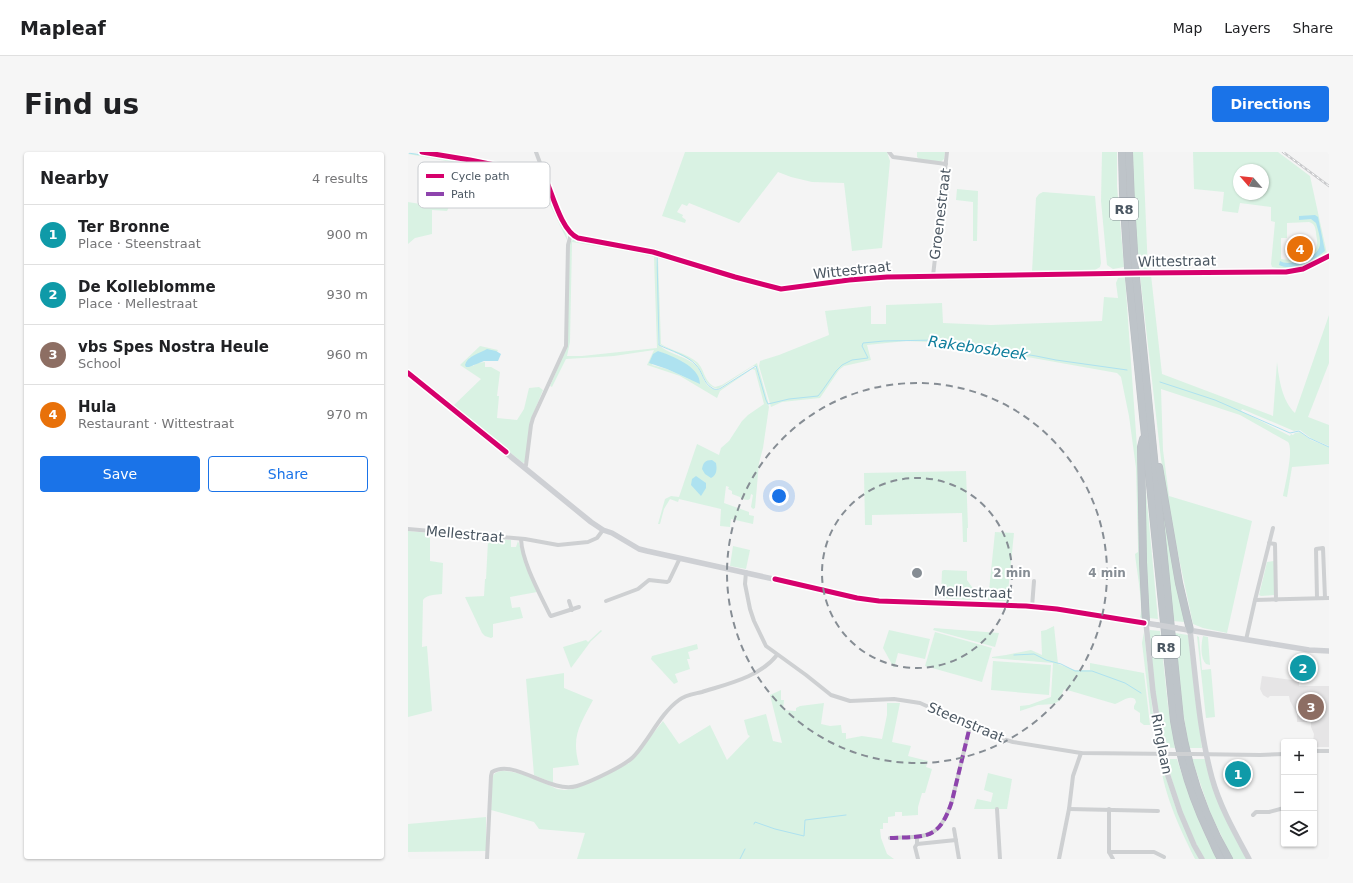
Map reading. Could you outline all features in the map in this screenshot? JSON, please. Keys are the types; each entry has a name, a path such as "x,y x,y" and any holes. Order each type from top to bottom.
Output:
{"highway":[{"name":"R8","path":"1122,152 1123,193 1175,680 1183,736 1188,760 1206,813 1229,859"},
{"name":"R8","path":"1129,152 1132,267"},
{"name":"R8","path":"1146,623 1143,562 1141,446 1148,427"},
{"name":"R8","path":"1148,427 1155,441 1179,583 1190,630"},
{"name":"R8","path":"1148,427 1169,682 1176,733 1181,760 1192,795 1200,816 1221,859"}],"street":[{"path":"422,152 479,162"},
{"path":"536,152 539,162"},
{"path":"889,152 893,157 946,164"},
{"name":"Groenestraat","path":"933,276 947,152"},
{"path":"525,467 531,425 566,346 568,245 572,234 558,210 550,190"},
{"name":"Wittestraat","path":"572,234 585,240 653,252 735,277 781,289 849,280 933,276 1286,272 1304,269 1329,256"},
{"path":"408,373 525,467 592,522 593,526 602,532"},
{"path":"1246,640 1273,528"},
{"name":"Mellestraat","path":"408,529 521,539 558,545 588,542 597,538 602,532 621,538 647,551 857,598 879,601 953,603 1057,609 1309,650 1329,651"},
{"name":"Mellestraat","path":"521,539 533,578 550,615 579,607"},
{"path":"1269,543 1275,544 1276,600"},
{"path":"1255,600 1327,598 1323,548 1316,549 1317,598"},
{"path":"606,601 638,589 649,580 668,582 680,558"},
{"name":"Steenstraat","path":"746,572 745,584 754,622 766,646 806,675 826,692 839,698 850,701 894,699 920,703 993,736 1013,742 1081,753 1281,754"},
{"name":"Mellestraat","path":"1032,607 1034,581"},
{"path":"569,601 572,610"},
{"name":"Ringlaan","path":"1146,623 1153,692 1164,764 1180,812 1202,859"},
{"path":"1190,630 1206,754 1212,779 1230,824 1249,859"},
{"path":"487,859 490,783 492,772 499,769 516,771 562,787 576,786 594,780 630,760 666,714 680,700 749,676 766,666 777,654"},
{"path":"890,838 917,838 937,830 940,826 949,811 956,788 970,726"},
{"path":"1317,751 1329,751"},
{"path":"1059,859 1069,809 1072,776 1081,753"},
{"path":"997,809 1000,859"},
{"path":"1069,809 1158,811"},
{"path":"1109,809 1109,852 1113,859"},
{"path":"1254,815 1256,812 1269,812 1281,809"},
{"path":"954,829 959,859"},
{"path":"917,838 917,844 915,847 918,859"},
{"path":"917,844 956,840"},
{"path":"1109,852 1154,852 1164,856"}],"shaded area":[{"path":"1262,676 1299,681 1299,686 1329,686 1329,747 1317,747 1317,739 1313,739 1314,734 1311,727 1311,722 1297,722 1297,714 1289,696 1270,696 1268,698 1263,695 1260,689"}],"green space":[{"path":"685,152 887,152 890,161 882,248 852,251 844,183 812,182 778,172 739,223 689,203 687,206 682,204 677,212 683,215 682,217 686,220 685,223 662,216"},
{"path":"917,152 945,152 944,159 941,162 919,159 917,157"},
{"path":"1102,152 1117,152 1117,186 1124,267 1113,269 1107,265 1101,201"},
{"path":"1133,152 1143,152 1148,271 1139,271 1134,205"},
{"path":"1193,152 1278,152 1310,176 1327,254 1308,264 1295,268 1288,269 1272,267 1275,222 1271,221 1271,207 1240,203 1238,213 1222,211 1224,192 1194,189","holes":["1287,223 1311,223 1314,225 1317,243 1312,253 1302,258 1281,259 1281,238 1287,238"]},
{"path":"408,154 449,158 468,162 452,162"},
{"path":"957,189 978,191 977,241 973,241 973,202 956,200"},
{"path":"1043,192 1095,196 1101,263 1100,267 1095,270 1032,272 1036,198"},
{"path":"550,198 565,231 567,240 550,205"},
{"path":"408,202 418,204 418,208 448,208 447,211 432,210 432,234 415,238 408,244"},
{"path":"573,240 652,254 656,257 657,268 657,254 714,272 713,273 658,258 661,344 688,356 697,362 711,385 715,387 722,385 757,363 769,407 763,448 759,463 755,508 753,509 751,507 753,495 751,494 750,499 748,500 741,499 740,497 732,494 732,491 728,489 729,487 726,486 724,503 749,512 749,515 754,516 753,524 731,519 730,527 720,526 721,509 679,499 678,502 670,499 664,509 660,524 658,524 665,499 671,496 679,497 697,444 719,455 721,448 729,441 742,421 764,404 755,370 752,369 720,391 717,398 680,376 647,365 654,350 614,356 566,359 552,387 550,386 566,349 571,241","holes":["572,242 654,257 657,348 582,356 567,356 570,342","658,313 659,344 658,343","659,344 694,362 700,370 706,382 718,389 753,366 756,366 763,390 756,368 753,368 719,390 713,389 709,387 706,383 700,371 694,364 670,352","658,351 683,362 691,380 667,369 652,365"]},
{"path":"1151,275 1162,374 1273,416 1277,362 1284,396 1295,413 1329,315 1329,363 1308,417 1329,425 1329,446 1312,439 1300,430 1294,431 1242,409 1241,411 1290,436 1291,434 1293,435 1300,432 1311,440 1329,447 1329,464 1292,467 1287,497 1283,496 1290,459 1290,446 1288,442 1240,415 1161,389 1163,450 1169,496 1252,521 1227,633 1203,628 1193,624 1177,549 1161,459 1140,276"},
{"path":"1125,277 1139,476 1144,616 1141,618 1141,605 1135,554 1138,552 1136,468 1129,416 1121,377 1117,373 965,346 906,341 867,345 871,360 844,366 839,370 820,398 782,402 771,407 759,366 760,361 829,335 825,311 871,306 871,324 886,324 886,305 942,303 943,323 991,325 1102,321 1104,297 1118,298 1116,283 1118,278"},
{"path":"480,346 498,350 497,352 487,350 469,358 473,366 477,363 485,362 485,367 491,367 500,372 497,396 499,396 497,418 517,420 524,409 529,388 539,387 543,390 530,422 525,462 523,463 453,406 481,379 460,365"},
{"path":"1144,470 1158,619 1149,618 1147,605"},
{"path":"966,471 967,542 963,542 962,513 872,515 872,525 865,525 864,473"},
{"path":"1160,485 1185,621 1184,622 1173,621"},
{"path":"408,531 430,533 430,561 443,563 442,594 429,596 423,600 422,647 427,646 432,711 408,717"},
{"path":"995,532 1014,533 1007,602 988,600"},
{"path":"483,537 511,540 511,547 516,547 518,541 537,592 510,597 512,608 520,607 523,618 493,624 493,637 491,638 482,633 465,597 484,596 488,541 481,539"},
{"path":"733,546 750,550 746,569 730,566"},
{"path":"1274,561 1274,595 1261,596 1259,595 1267,562"},
{"path":"942,571 967,571 967,580 976,593 970,600 943,598 941,595"},
{"path":"1054,626 1058,664 1075,670 1090,670 1090,663 1144,673 1150,725 1144,725 1140,722 1140,713 1134,709 1136,702 1135,699 1127,698 1115,704 1064,689 1062,699 1054,704 1038,705 1020,711 1020,706 1029,705 1051,697 1053,663 992,657 1031,650 1042,655 1041,631"},
{"path":"934,628 999,633 995,647 933,630"},
{"path":"601,630 602,631 591,641 571,668 563,647 586,640 588,642"},
{"path":"889,630 930,639 925,659 898,653 894,668 883,648"},
{"path":"1150,630 1160,631 1168,706 1175,748 1163,747 1156,706 1149,633"},
{"path":"935,632 992,648 982,682 925,666"},
{"path":"1144,632 1158,746 1151,719 1142,643"},
{"path":"1175,633 1188,635 1202,748 1189,748 1183,712"},
{"path":"1197,636 1199,637 1202,670 1211,669 1215,717 1206,718"},
{"path":"1203,636 1208,637 1210,665 1206,664 1202,655 1201,647"},
{"path":"697,644 698,649 688,652 690,659 687,659 690,669 675,674 678,682 674,684 651,659 652,656"},
{"path":"993,661 1051,665 1049,695 991,690"},
{"path":"564,673 564,688 593,700 576,738 579,765 553,768 553,783 534,775 526,679"},
{"path":"781,690 781,700 784,700 783,710 796,711 796,708 800,706 824,703 821,724 830,726 841,725 842,733 846,733 846,739 862,736 882,739 887,715 887,703 900,703 892,742 911,746 908,756 928,761 926,767 932,769 925,793 922,793 918,807 918,815 902,816 902,812 895,812 895,816 888,817 888,823 883,823 883,829 880,829 881,838 887,854 894,859 577,859 585,833 539,829 534,822 491,810 492,779 497,772 514,772 557,789 573,789 629,763 663,721 679,744 710,725 727,760 750,736 748,735 744,720 766,714 773,741 782,743 770,695"},
{"path":"1160,759 1176,808 1199,859 1195,859 1168,798"},
{"path":"1166,759 1177,759 1205,835 1217,859 1204,859 1199,850 1182,811"},
{"path":"1192,759 1205,759 1247,859 1233,859 1231,856 1210,812"},
{"path":"988,773 1012,779 1007,809 974,809 977,799 991,802 993,793 984,790"},
{"path":"486,817 486,851 408,852 408,824"}],"water":[{"path":"1315,215 1318,217 1325,251 1309,262 1297,266 1285,267 1279,265 1280,261 1284,263 1295,262 1307,258 1317,252 1320,242 1316,223 1311,219 1299,220 1299,216"},
{"path":"487,349 501,354 498,361 484,361 466,367 465,365 468,359"},
{"path":"658,351 677,359 690,367 699,378 700,384 667,369 649,363 653,354"},
{"path":"712,460 716,463 716,470 715,474 711,478 705,474 702,469 705,462"},
{"path":"696,476 706,483 706,488 701,496 691,485 692,479"}],"waterway":[{"name":"Rakebosbeek","path":"408,153 468,162"},
{"name":"Rakebosbeek","path":"550,196 552,201"},
{"name":"Rakebosbeek","path":"561,220 567,234"},
{"name":"Rakebosbeek","path":"574,240 589,242"},
{"name":"Rakebosbeek","path":"655,255 657,256 659,345 684,356 692,362 698,368 709,386 715,389 720,389 756,366 768,404 789,399 818,396 842,365 852,360 868,358 862,346 863,343 884,341 937,340 1127,370"},
{"name":"Rakebosbeek","path":"1160,382 1215,400 1290,433 1299,431 1309,438 1329,447"},
{"path":"1014,655 1034,654 1075,671 1092,671 1125,683 1141,693"},
{"path":"754,824 755,822 775,829 804,836 805,820 846,815"},
{"path":"740,859 745,849"}],"railway":[{"path":"1283,152 1329,186"}],"marked path":[{"path":"890,838 913,837 930,834 942,823 952,801 970,726"}],"cycle path":[{"path":"422,152 480,162"},
{"path":"550,190 567,228 578,238 653,252 735,277 781,289 849,280 887,277 1286,272 1303,269 1329,256"},
{"path":"408,373 506,452"},
{"path":"775,579 857,598 879,601 1026,606 1057,609 1144,623"}],"place":[{"name":"Hula","path":"1300,249"},
{"name":"De Kolleblomme","path":"1303,668"},
{"name":"vbs Spes Nostra Heule","path":"1311,707"},
{"name":"Ter Bronne","path":"1238,774"}]}
